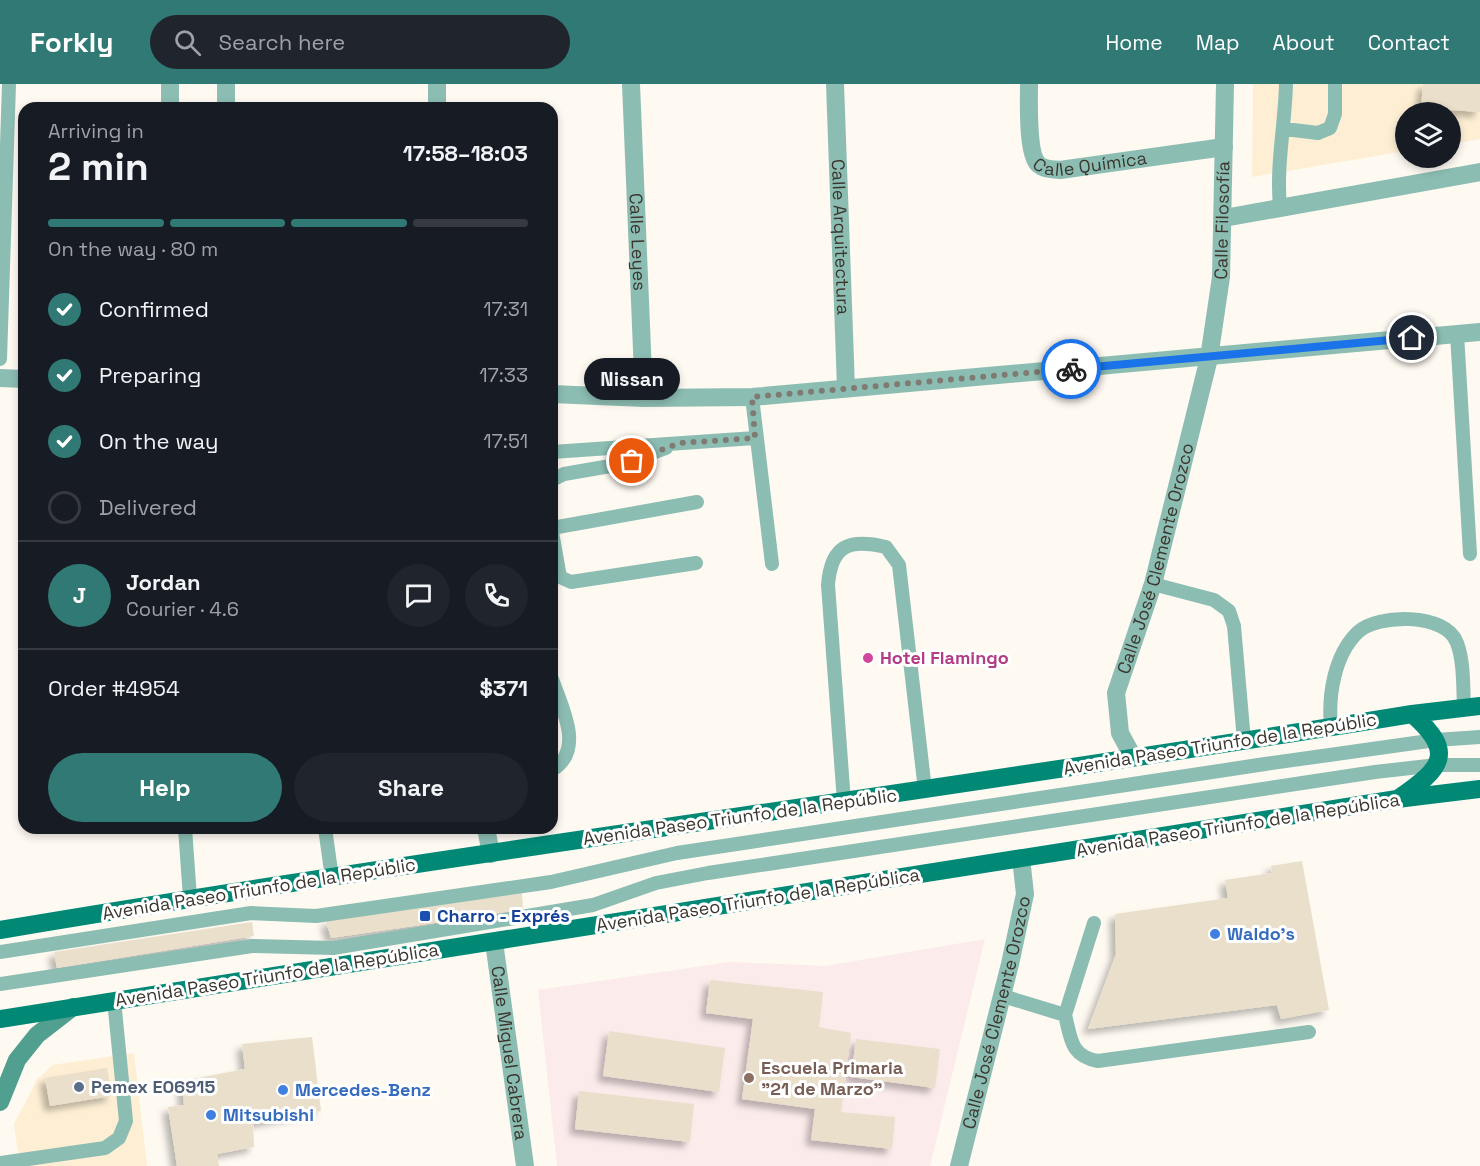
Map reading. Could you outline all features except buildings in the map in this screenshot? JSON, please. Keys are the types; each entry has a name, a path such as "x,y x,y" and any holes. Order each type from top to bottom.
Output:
{"main road":[{"name":"Avenida Paseo Triunfo de la Repúblic","path":"0,930 190,898 925,790 1412,714 1472,707"},
{"path":"1397,800 1427,779 1437,765 1436,740 1430,730 1412,714"},
{"name":"Avenida Paseo Triunfo de la República","path":"0,1019 1021,858 1480,789"},
{"path":"0,1102 17,1060 37,1035 73,1007"}],"street":[{"path":"170,84 170,102"},
{"path":"226,84 226,102"},
{"path":"436,84 437,102"},
{"name":"Calle Leyes","path":"631,84 644,398"},
{"name":"Calle Arquitectura","path":"835,84 846,388"},
{"name":"Calle Química","path":"1029,84 1032,153 1037,163 1046,169 1060,170 1224,147"},
{"name":"Calle Filosofía","path":"1209,358 1221,276 1225,84"},
{"path":"1224,218 1280,206 1480,172"},
{"path":"558,394 644,398 752,397 1480,332"},
{"name":"Calle José Clemente Orozco","path":"1133,757 1120,733 1116,693 1153,584 1209,358"},
{"path":"0,378 18,379"},
{"path":"487,834 491,854"},
{"name":"Calle José Clemente Orozco","path":"959,1166 1003,996 1025,894 1021,858"},
{"name":"Calle Miguel Cabrera","path":"494,942 525,1166"}],"lane":[{"path":"0,359 9,84"},
{"path":"1280,206 1277,181 1285,129 1286,84"},
{"path":"1285,129 1318,133 1330,128 1335,114 1335,84"},
{"path":"1457,334 1470,554"},
{"path":"752,397 755,438 772,564"},
{"path":"558,452 755,438"},
{"path":"558,477 622,464 680,443"},
{"path":"558,529 697,502"},
{"path":"844,802 828,585 833,556 839,549 851,545 875,544 886,547 899,565 925,790"},
{"path":"558,572 560,577 571,582 696,563"},
{"path":"1153,584 1214,600 1229,611 1234,626 1244,741"},
{"path":"1331,727 1329,701 1345,650 1360,630 1371,625 1428,620 1440,624 1450,632 1457,643 1472,707"},
{"path":"558,698 566,721 570,747 563,761 558,765"},
{"path":"0,952 250,913 316,916 551,882 677,853 1436,740 1480,737"},
{"path":"0,984 252,946 333,948 593,904 656,883 708,873 1437,765 1480,765"},
{"path":"185,834 190,898"},
{"path":"326,834 332,878"},
{"path":"1094,923 1065,1015 1073,1046 1084,1058 1098,1061 1309,1032"},
{"path":"1003,996 1065,1015"},
{"path":"0,1163 105,1148 119,1138 126,1121 114,1000"}],"shaded area":[{"path":"1253,84 1480,84 1480,139 1461,142 1461,102 1395,102 1395,153 1252,177"},
{"name":"Escuela Primaria \"21 de Marzo\"","path":"985,939 930,1166 557,1166 538,990 730,962 826,966"},
{"path":"134,1053 147,1166 20,1166 14,1124 37,1080 52,1065"}],"way so far":[{"path":"632,461 680,443 755,438 752,397 1071,369"}],"place":[{"name":"Nissan","path":"632,461"},
{"name":"Hotel Flamingo","path":"868,658"},
{"name":"Charro - Exprés","path":"425,916"},
{"name":"Waldo's","path":"1215,934"},
{"name":"Escuela Primaria \"21 de Marzo\"","path":"749,1078"},
{"name":"Pemex E06915","path":"79,1087"},
{"name":"Mercedes-Benz","path":"283,1090"},
{"name":"Mitsubishi","path":"211,1115"}],"route":[{"path":"1071,369 1412,338"}]}
